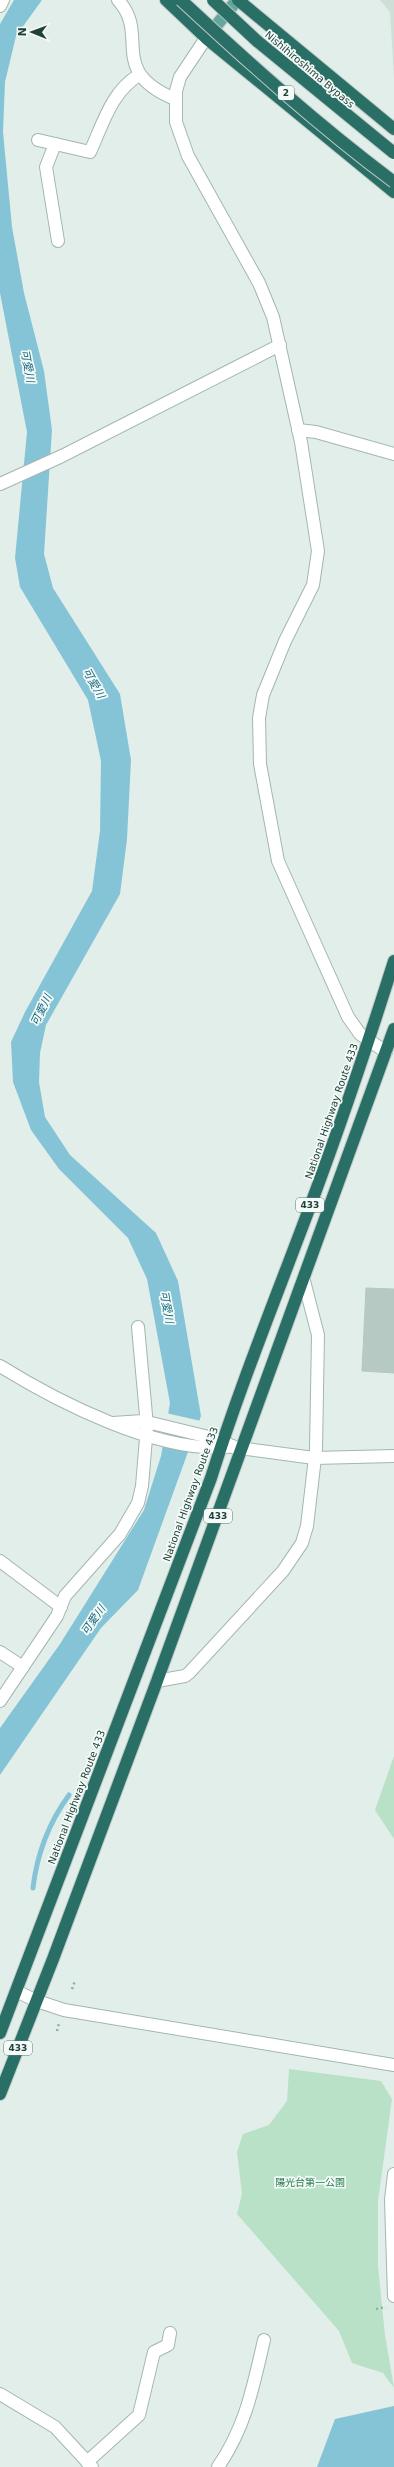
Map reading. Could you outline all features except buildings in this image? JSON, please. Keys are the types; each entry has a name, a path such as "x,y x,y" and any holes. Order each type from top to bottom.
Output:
{"highway":[{"name":"2","path":"166,0 206,38 394,192"},
{"name":"2","path":"181,0 244,58 367,162 394,182"},
{"name":"Nishihiroshima Bypass","path":"213,0 257,41 394,153"},
{"name":"Nishihiroshima Bypass","path":"238,0 394,129"},
{"name":"National Highway Route 433","path":"0,2033 306,1218 394,961"},
{"name":"433","path":"0,2094 37,2001 157,1681 304,1281 394,1029"}],"main road":[{"path":"206,38 238,0"}],"street":[{"path":"0,6 3,0"},
{"path":"118,0 124,7 131,32 134,64 139,75 157,91 175,99"},
{"path":"206,38 180,77 175,99 176,122 184,147 267,299 280,345 298,430 316,534 317,568 310,590 285,641 263,695 259,718 260,764 278,860 348,1017 357,1030 368,1040 386,1052"},
{"path":"38,140 90,152 115,98 126,83 139,75"},
{"path":"55,144 46,168 58,242"},
{"path":"0,484 62,456 280,345"},
{"path":"298,430 316,432 394,454"},
{"path":"157,1681 187,1675 294,1558 306,1526 317,1416 318,1335 304,1281"},
{"path":"0,1701 61,1607 67,1593 85,1571 99,1559 130,1519 142,1486 147,1435 150,1423 138,1327"},
{"path":"0,1366 36,1387 102,1420 147,1435 198,1447 221,1445 314,1458 394,1456"},
{"path":"102,1420 119,1423 133,1421 150,1423 202,1435 221,1445"},
{"path":"0,1561 61,1607"},
{"path":"0,1652 23,1667"},
{"path":"16,1991 37,2001 64,2010 394,2065"},
{"path":"394,2174 391,2200 394,2296"},
{"path":"0,2394 56,2427 89,2464 139,2415 154,2352 168,2346 170,2333"},
{"path":"218,2467 229,2450 247,2413 264,2340"}],"path":[{"path":"72,1989 75,1981"},
{"path":"57,2031 60,2022"},
{"path":"376,2309 383,2307"}],"shaded area":[{"path":"380,0 394,0 394,79 390,12"}],"green space":[{"path":"394,1756 394,1839 375,1810"},
{"name":"陽光台第一公園","path":"289,2069 381,2081 392,2099 378,2201 378,2266 385,2335 394,2388 383,2373 352,2363 339,2331 237,2214 242,2194 237,2152 243,2134 269,2125 287,2101"}],"water":[{"name":"可愛川","path":"14,0 42,0 16,36 5,82 3,132 12,227 24,293 44,371 52,430 44,554 53,588 120,694 131,760 127,839 120,894 46,1025 40,1053 39,1082 45,1117 70,1155 156,1233 178,1281 201,1416 138,1590 101,1628 0,1775 0,1728 60,1644 144,1510 161,1456 170,1403 147,1279 128,1238 59,1169 31,1130 13,1082 11,1042 25,1012 92,891 100,831 101,761 88,700 20,587 15,558 27,432 0,293 0,24"},
{"path":"394,2406 394,2467 317,2467 335,2419"}],"pier":[{"path":"166,1413 201,1421 195,1439 163,1432"}],"waterway":[{"path":"33,1888 37,1863 49,1828 69,1795"}]}
